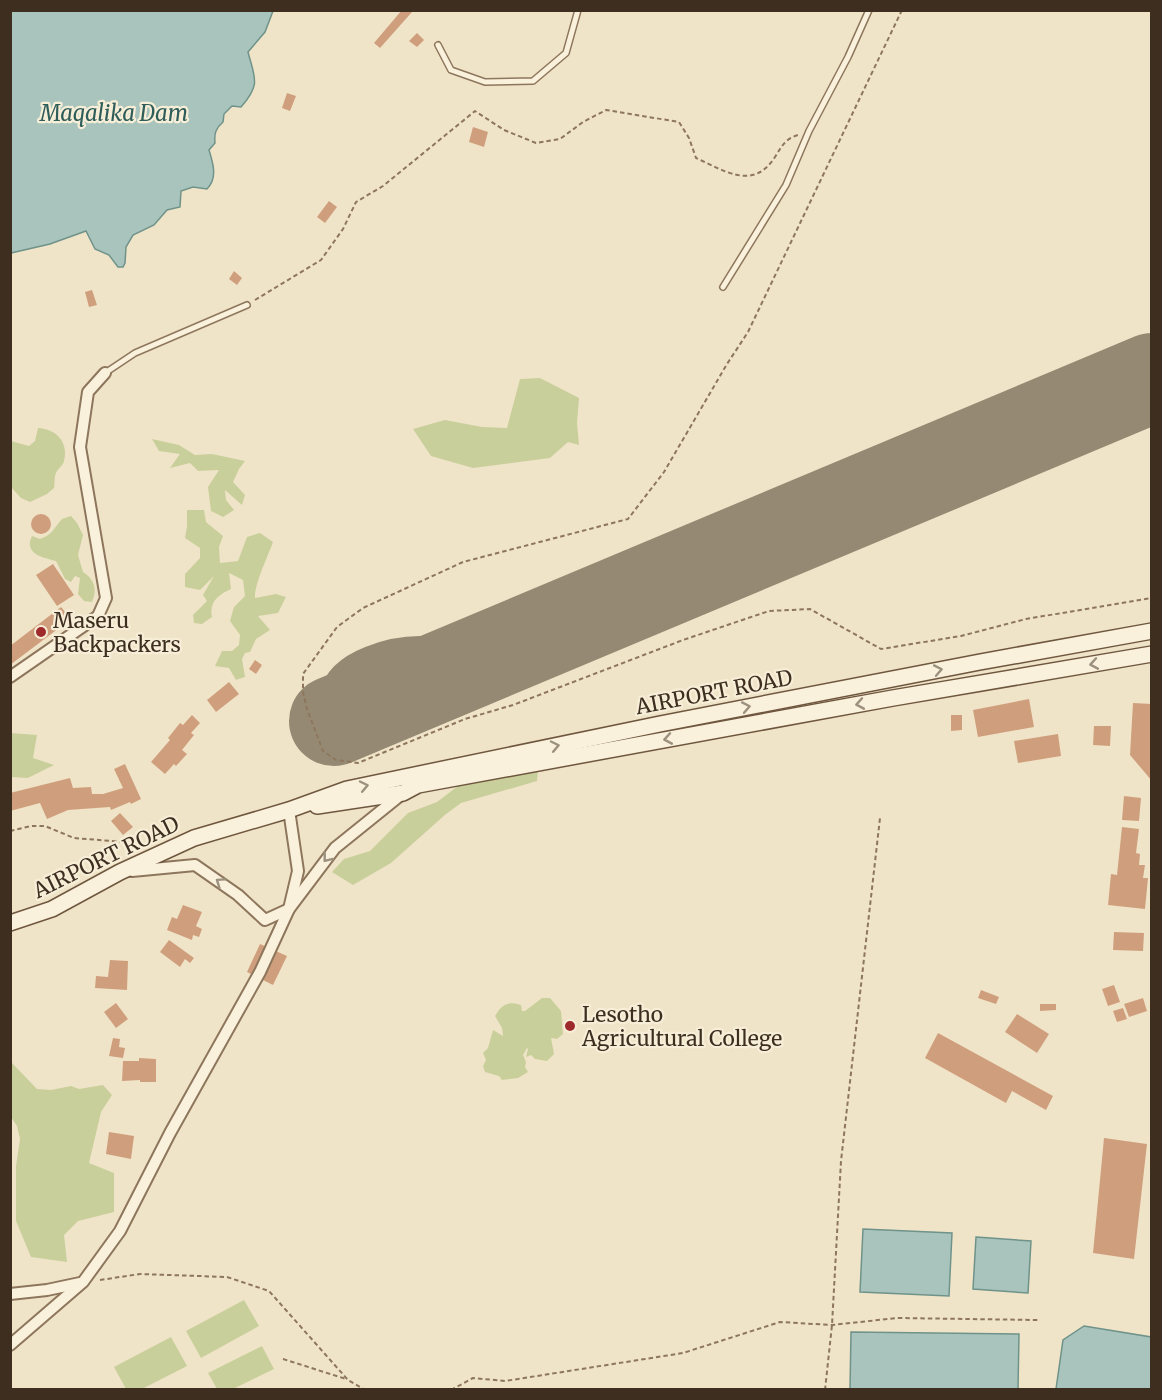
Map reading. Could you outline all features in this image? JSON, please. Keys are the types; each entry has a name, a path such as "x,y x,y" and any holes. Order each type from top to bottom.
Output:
{"main road":[{"name":"AIRPORT ROAD","path":"10,923 52,909 120,872 194,838 289,810 347,789 980,662 1152,631"},
{"name":"AIRPORT ROAD","path":"289,810 403,793 418,785 893,698 1152,654"}],"street":[{"path":"10,677 98,616 106,598 80,447 88,392 105,373"},
{"path":"10,1345 83,1282 120,1231 170,1133 260,972 290,909 335,848 403,793"},
{"path":"289,810 298,871 290,909"},
{"path":"120,872 195,865 238,895 265,920 290,909"},
{"path":"10,1294 47,1290 83,1282"}],"lane":[{"path":"438,45 451,70 485,82 533,81 566,53 578,10"},
{"path":"723,287 786,185 809,131 848,57 869,10"},
{"path":"105,373 135,353 247,305"}],"path":[{"path":"902,10 748,332 664,471 628,519 463,562 363,608 337,627 303,674 303,692 313,729 323,751 329,756 336,760 358,763 465,719 513,705 683,640 769,611 810,609 881,649 961,636 1026,619 1152,598"},
{"path":"247,305 321,260 343,229 356,202 383,186 474,111 504,130 536,143 560,139 583,122 606,110 679,122 689,138 696,158 737,177 757,175 770,165 787,138 809,131"},
{"path":"825,1389 832,1325 841,1161 880,818"},
{"path":"10,831 45,826 74,838 124,842 134,853 155,855"},
{"path":"83,1282 140,1274 227,1277 268,1291 348,1380"},
{"path":"451,1389 473,1378 505,1381 683,1353 780,1322 832,1325 897,1318 1038,1320"},
{"path":"283,1359 348,1380 364,1389"}],"green space":[{"path":"540,378 579,398 577,423 579,445 568,442 550,458 473,468 431,456 413,429 445,420 482,427 507,428 520,379"},
{"path":"38,428 50,431 60,438 65,454 63,463 55,475 54,488 30,502 21,498 11,487 11,441 29,446 35,441"},
{"path":"152,439 179,445 195,455 212,454 245,461 233,482 245,495 242,505 225,490 226,500 234,510 223,517 211,511 208,487 219,470 198,471 190,463 170,468 180,454 159,451"},
{"path":"187,510 204,510 206,522 223,536 219,547 220,563 238,561 247,537 260,533 273,542 259,578 255,598 276,594 286,597 278,613 258,616 270,630 256,639 250,652 245,653 242,659 245,677 236,680 229,668 215,666 222,651 232,651 239,645 240,635 230,621 234,607 245,596 243,580 229,573 231,589 213,603 212,617 202,624 194,623 193,615 207,601 203,595 214,576 200,590 185,587 185,574 200,558 200,548 185,538"},
{"path":"71,516 83,535 78,555 83,572 94,585 95,593 92,602 84,601 78,594 80,578 75,576 71,582 65,579 56,561 36,554 30,547 32,536 40,539 44,537 62,519"},
{"path":"11,733 37,735 33,758 54,765 28,778 11,777"},
{"path":"538,770 537,781 461,803 391,863 353,885 332,872 344,859 370,851 408,813 437,802 458,786"},
{"path":"542,998 550,998 561,1011 563,1034 557,1039 551,1038 554,1054 547,1061 535,1059 531,1055 526,1057 527,1048 523,1055 528,1072 518,1078 502,1080 499,1076 485,1072 483,1066 486,1060 483,1053 488,1048 493,1030 503,1036 502,1028 495,1016 498,1012 503,1006 512,1003 521,1005 522,1011 525,1011"},
{"path":"11,1062 37,1089 51,1090 71,1086 79,1089 103,1085 112,1095 101,1112 89,1163 114,1173 114,1212 78,1221 64,1235 67,1262 31,1257 16,1221 16,1166 20,1139 17,1126 11,1117"},
{"path":"244,1300 259,1326 201,1358 186,1331"},
{"path":"171,1337 187,1366 142,1389 126,1389 114,1367"},
{"path":"262,1346 274,1369 233,1389 217,1389 208,1373"}],"water":[{"name":"Maqalika Dam","path":"11,10 273,11 265,32 248,52 255,81 252,92 241,107 232,106 224,114 223,122 216,131 215,143 209,150 214,170 213,180 207,189 193,187 181,191 180,207 167,210 154,225 133,235 126,247 123,267 118,267 109,255 95,249 86,231 50,244 11,253"},
{"path":"863,1229 952,1233 949,1296 860,1292"},
{"path":"976,1237 1031,1241 1028,1293 973,1289"},
{"path":"1084,1326 1151,1337 1151,1389 1056,1389 1063,1340"},
{"path":"851,1332 1019,1334 1018,1389 850,1389"}],"building":[{"path":"402,10 412,12 380,48 374,43"},
{"path":"417,33 424,40 417,47 409,41"},
{"path":"287,93 296,96 290,111 282,108"},
{"path":"473,127 488,132 484,147 469,142"},
{"path":"329,201 337,207 325,223 317,217"},
{"path":"234,271 242,278 237,285 229,279"},
{"path":"92,290 97,305 89,307 85,292"},
{"path":"41,514 48,517 51,524 48,531 41,534 34,531 31,524 34,517"},
{"path":"53,564 74,595 57,606 36,575"},
{"name":"Maseru Backpackers","path":"61,607 71,619 10,665 10,646"},
{"path":"255,660 262,665 256,674 249,669"},
{"path":"229,682 239,694 216,712 207,700"},
{"path":"1029,699 1034,727 978,737 973,710"},
{"path":"1133,703 1152,704 1152,781 1130,755"},
{"path":"192,715 200,723 191,733 194,735 182,750 187,754 165,774 151,762 170,740 168,738 180,723 183,725"},
{"path":"951,715 962,715 962,730 951,731"},
{"path":"1094,726 1111,726 1110,746 1093,745"},
{"path":"1058,734 1061,756 1018,763 1014,741"},
{"path":"125,764 141,799 131,804 130,802 111,810 110,807 68,810 47,819 40,803 10,811 10,793 70,778 73,788 91,787 92,794 103,794 123,788 114,769"},
{"path":"1124,796 1141,798 1139,821 1122,820"},
{"path":"120,813 133,827 123,835 111,821"},
{"path":"1122,827 1139,829 1136,853 1140,854 1139,865 1145,865 1143,878 1148,878 1145,909 1108,905 1111,874 1117,875"},
{"path":"183,905 202,912 196,926 202,929 199,937 193,935 192,940 167,930 172,917 177,919"},
{"path":"1114,932 1144,933 1143,951 1113,950"},
{"path":"169,940 194,958 190,963 185,959 180,967 160,952"},
{"path":"260,944 287,956 273,985 247,972"},
{"path":"110,960 128,961 127,990 95,988 96,976 108,977"},
{"path":"1114,985 1120,1002 1108,1006 1102,989"},
{"path":"981,990 999,997 996,1004 978,998"},
{"path":"1143,998 1147,1011 1129,1017 1124,1004"},
{"path":"116,1003 128,1019 116,1028 104,1012"},
{"path":"1040,1004 1056,1004 1056,1010 1040,1011"},
{"path":"1123,1008 1127,1019 1117,1022 1113,1011"},
{"path":"1017,1014 1049,1034 1037,1053 1005,1032"},
{"path":"938,1033 1053,1096 1046,1110 1012,1091 1006,1103 925,1058"},
{"path":"113,1038 120,1039 119,1047 125,1048 123,1058 109,1056"},
{"path":"139,1058 156,1059 156,1082 122,1081 123,1061 139,1061"},
{"path":"109,1132 134,1136 131,1159 106,1154"},
{"path":"1104,1138 1147,1144 1134,1259 1093,1253"}],"taxiway":[{"path":"429,681 404,700 381,724 372,729 360,730 350,726 338,709 338,695 342,685 350,676 360,669 385,659 426,654 466,657 506,649"}],"runway":[{"path":"334,721 1152,378"}],"place":[{"name":"Maseru Backpackers","path":"41,632"},
{"name":"Lesotho Agricultural College","path":"570,1026"}]}
